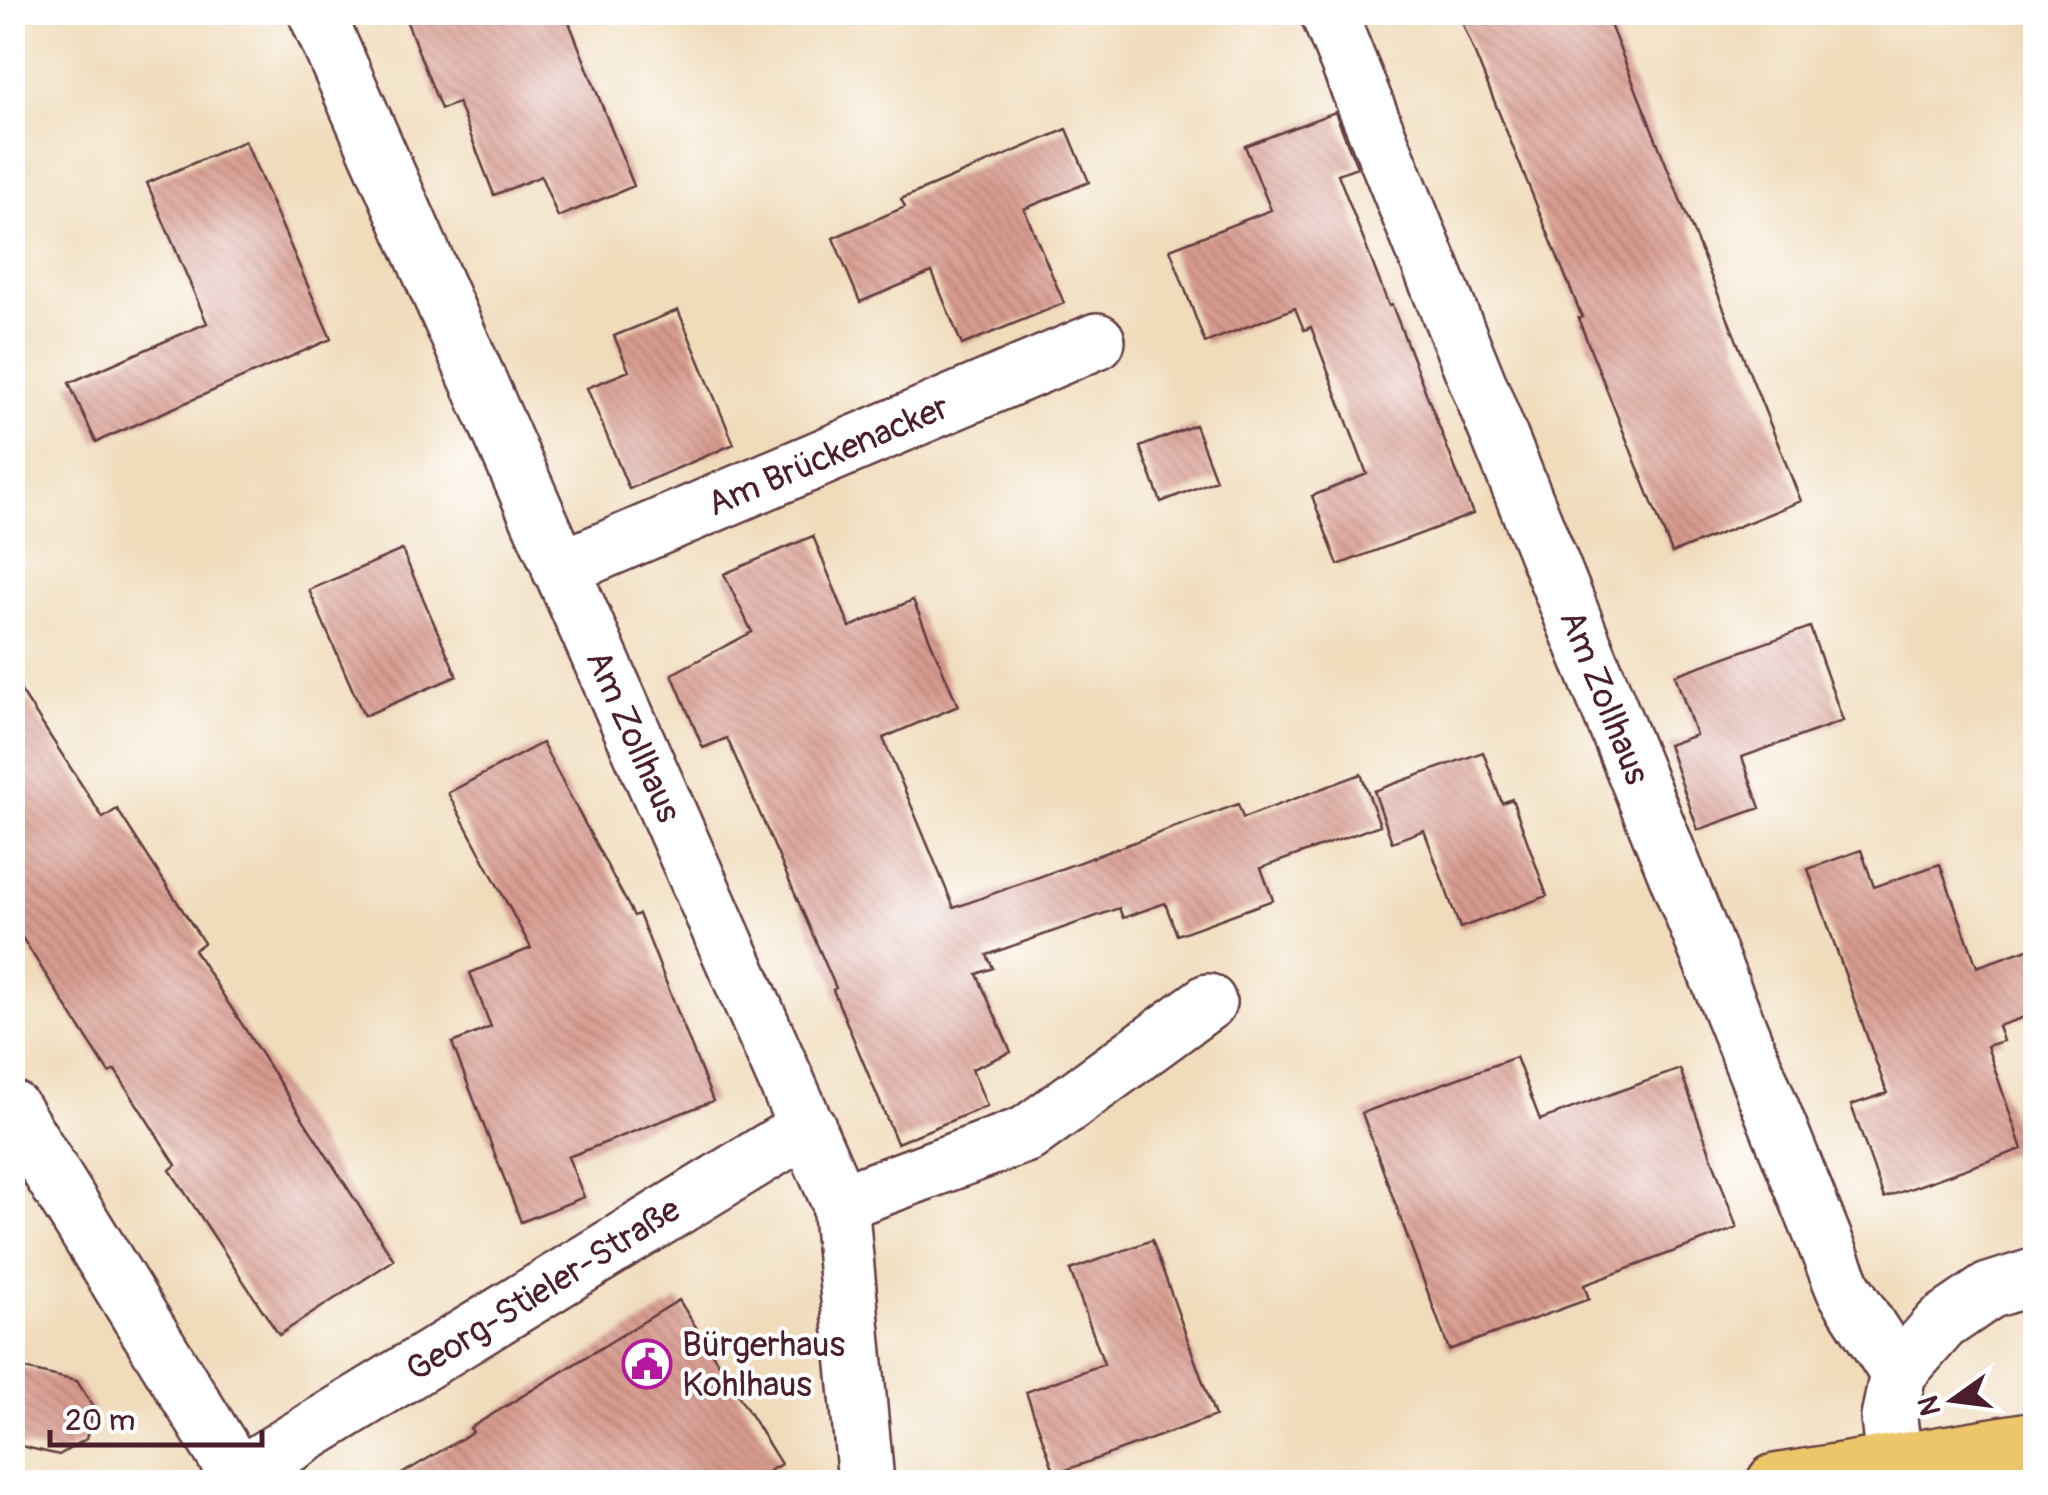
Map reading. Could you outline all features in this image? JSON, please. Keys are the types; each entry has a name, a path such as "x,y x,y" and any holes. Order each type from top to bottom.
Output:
{"main road":[{"path":"1774,1482 2036,1439"}],"street":[{"name":"Am Zollhaus","path":"316,12 840,1203 866,1482"},
{"name":"Am Zollhaus","path":"1328,12 1844,1289 1898,1373"},
{"name":"Am Brückenacker","path":"560,569 1097,341"},
{"path":"840,1203 1027,1134 1208,1002"},
{"path":"12,1110 233,1479"},
{"name":"Georg-Stieler-Straße","path":"233,1479 808,1127"},
{"path":"1894,1462 1889,1418 1898,1373 1942,1322 1989,1290 2036,1276"}],"building":[{"path":"403,12 565,12 634,186 558,217 541,176 494,195 458,103 441,109"},
{"path":"1458,12 1605,12 1801,501 1672,553 1578,318 1582,317"},
{"path":"1335,112 1357,167 1338,174 1473,514 1338,565 1312,496 1367,474 1311,327 1304,330 1295,308 1205,343 1170,249 1271,210 1245,146"},
{"path":"1067,129 1089,182 1024,209 1064,303 962,345 932,272 860,302 833,238 905,207 901,199"},
{"path":"245,141 331,339 96,442 69,383 207,323 147,183"},
{"path":"678,310 734,444 629,489 587,388 629,371 614,336"},
{"path":"1195,425 1216,480 1161,502 1140,447"},
{"path":"813,536 850,627 913,600 958,706 883,738 954,908 1238,804 1243,818 1361,774 1380,825 1261,868 1273,900 1177,935 1165,903 1123,918 1119,908 987,955 993,968 977,974 1011,1052 972,1069 987,1106 897,1143 833,990 836,988 727,738 703,748 672,674 752,632 724,574"},
{"path":"402,550 457,676 364,716 309,590"},
{"path":"1810,627 1843,721 1742,757 1760,808 1698,830 1668,745 1696,735 1675,675"},
{"path":"12,677 103,818 117,809 204,943 194,950 394,1260 279,1335 170,1170 176,1165 115,1070 109,1073 12,922"},
{"path":"542,743 634,916 639,914 713,1101 568,1157 584,1197 521,1222 452,1043 491,1027 470,973 531,948 448,793"},
{"path":"1483,752 1502,803 1512,799 1547,896 1460,928 1424,830 1392,842 1374,791"},
{"path":"1861,850 1874,887 1940,864 1977,967 2036,946 2036,1013 1998,1026 2003,1041 1987,1046 2022,1149 1884,1198 1851,1105 1887,1093 1808,869"},
{"path":"1516,1057 1540,1120 1680,1069 1737,1228 1584,1285 1589,1299 1449,1350 1362,1113"},
{"path":"1152,1240 1215,1416 1055,1474 1026,1392 1104,1364 1070,1270"},
{"name":"Bürgerhaus Kohlhaus","path":"679,1300 781,1464 751,1482 388,1482 473,1432 470,1428"},
{"path":"12,1366 77,1381 94,1408 86,1439 59,1455 12,1444"}],"place":[{"name":"Bürgerhaus Kohlhaus","path":"647,1364"}]}
